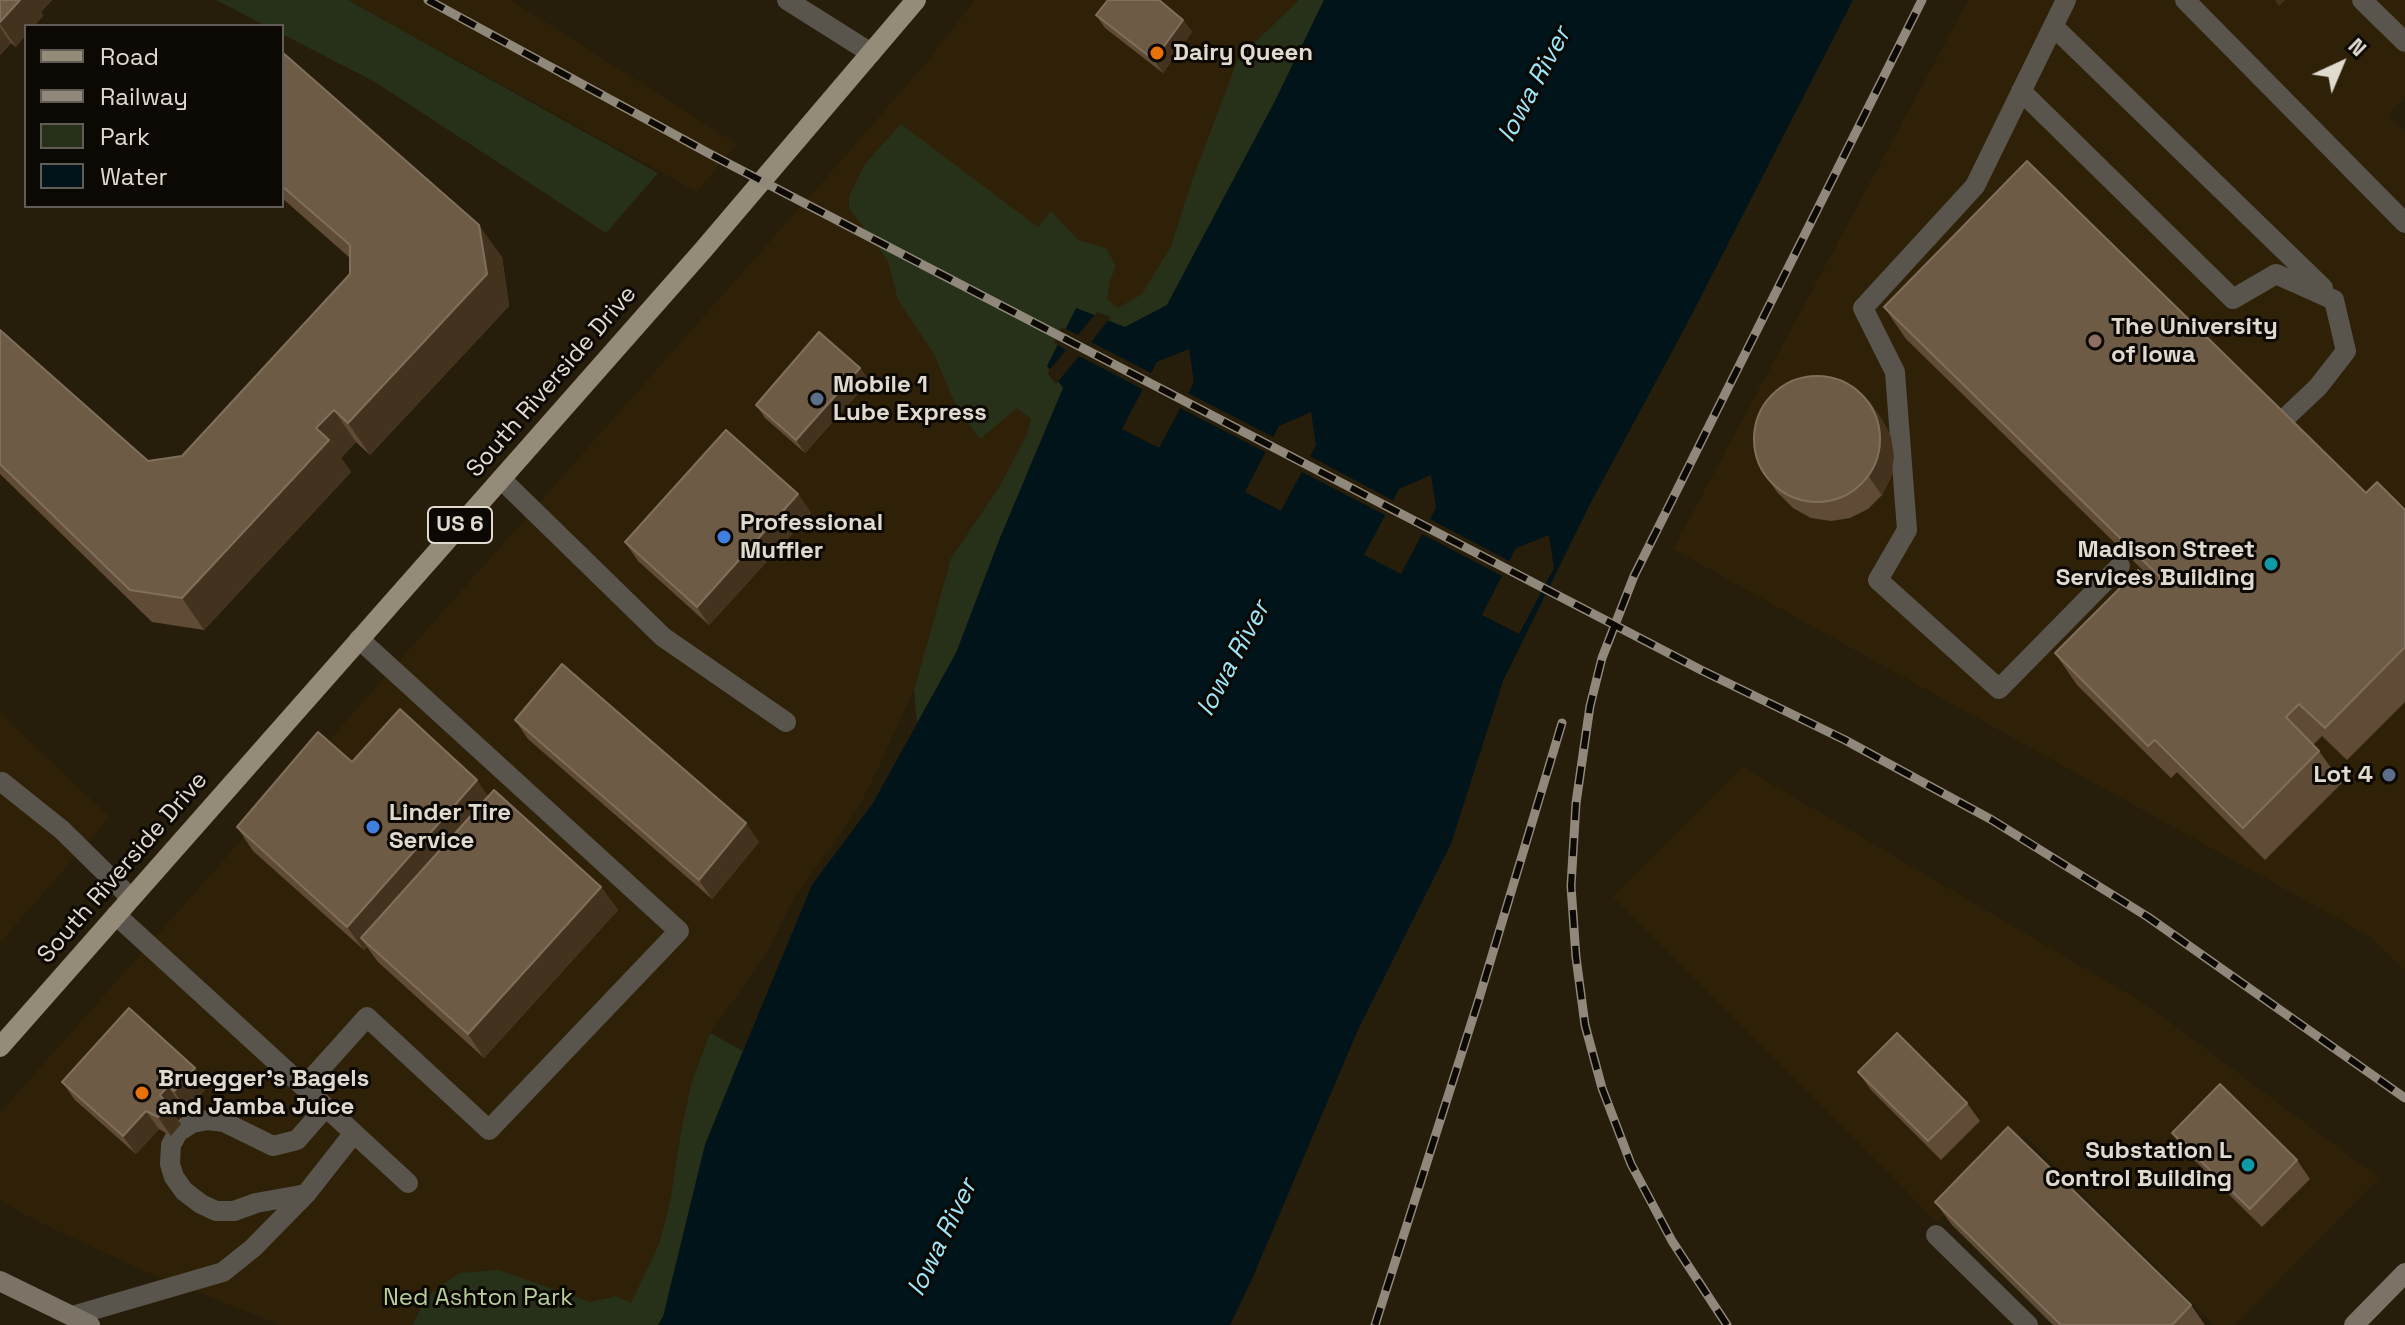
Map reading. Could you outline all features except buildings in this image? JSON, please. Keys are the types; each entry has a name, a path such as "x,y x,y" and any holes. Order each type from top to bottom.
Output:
{"main road":[{"name":"South Riverside Drive","path":"0,1047 704,249 916,0"}],"street":[{"path":"2354,1325 2405,1273"},
{"path":"0,1281 81,1321"}],"lane":[{"path":"787,0 871,53"},
{"path":"2066,0 1975,186 1863,308 1895,372 1907,530 1878,580 1999,689 2120,566"},
{"path":"2185,0 2405,223"},
{"path":"2362,0 2405,42"},
{"path":"2053,26 2334,300 2346,351 2318,387 2282,421"},
{"path":"2021,91 2233,299 2276,274 2334,300"},
{"path":"501,479 663,637 786,722"},
{"path":"304,1087 367,1017 489,1130 679,931 359,639"},
{"path":"1,782 62,830 131,898"},
{"path":"116,915 408,1183"},
{"path":"306,1194 256,1203 234,1211 216,1211 184,1191 174,1177 170,1164 171,1145 178,1132 192,1123 208,1120 224,1122 273,1146 297,1140 326,1107"},
{"path":"81,1321 223,1272 253,1248 306,1194 354,1133"},
{"path":"1936,1235 2028,1325"}],"shaded area":[{"path":"348,0 511,0 737,144 697,192"},
{"path":"975,0 1324,0 1167,305 1064,387 1046,430 1031,420 1001,484 951,558 914,690 858,809 794,898 765,957 710,1033 691,1084 670,1202 659,1244 631,1303 609,1297 590,1303 499,1270 416,1314 412,1325 280,1325 142,1270 34,1220 0,1200 0,1113 839,163 924,65"},
{"name":"The University of Iowa","path":"1968,0 2405,0 2405,98 2388,115 2405,132 2405,970 2369,936 1673,549"},
{"path":"0,713 110,817 0,943"},
{"path":"1743,767 2147,1005 2379,1178 2235,1325 2214,1325 2024,1135 1937,1222 1613,897"}],"green space":[{"path":"216,0 348,0 658,173 606,233 375,82 284,35 284,24 262,24"},
{"path":"1299,0 1324,0 1275,101 1167,305 1125,327 1076,309 1047,366 1064,387 1000,538 956,653 917,723 914,690 951,558 1001,484 1027,434 1031,419 1017,408 980,439 972,429 954,401 934,354 898,300 888,261 849,208 849,197 865,164 901,124 1038,227 1051,211 1078,240 1106,248 1116,266 1107,299 1118,308 1142,294 1171,246 1238,59"},
{"name":"Ned Ashton Park","path":"710,1033 743,1051 705,1145 663,1317 658,1325 412,1325 427,1296 459,1273 499,1270 590,1302 616,1296 631,1303 659,1244 670,1202 691,1084"}],"water":[{"name":"Iowa River","path":"1324,0 1853,0 1689,320 1590,504 1503,681 1451,844 1357,1032 1230,1325 658,1325 663,1317 705,1145 743,1051 812,885 873,803 956,653 1063,388 1047,366 1076,308 1125,327 1167,305 1275,101","holes":["1189,349 1194,382 1159,448 1122,429 1157,362","1311,412 1316,445 1281,511 1245,492 1279,426","1431,475 1436,508 1401,574 1364,555 1399,489","1549,535 1554,568 1519,634 1482,615 1516,548"]}],"pier":[{"path":"1097,312 1111,317 1091,342 1155,375 1146,391 1079,356 1056,384 1047,373 1066,350 1054,343 1062,327 1078,335"},
{"path":"1184,391 1277,439 1269,454 1176,406"},
{"path":"1306,454 1396,502 1389,517 1298,470"},
{"path":"1426,517 1513,563 1506,578 1418,532"}],"railway":[{"path":"428,0 710,154 1701,670 1845,740 1992,820 2148,917 2405,1098"},
{"path":"1727,1325 1672,1241 1631,1164 1602,1088 1585,1025 1571,886 1576,803 1590,706 1602,658 1634,576 1922,0"},
{"path":"1375,1325 1478,1002 1562,723"}],"place":[{"name":"Dairy Queen","path":"1157,53"},
{"name":"The University of Iowa","path":"2095,341"},
{"name":"Mobile 1 Lube Express","path":"817,399"},
{"name":"Professional Muffler","path":"724,537"},
{"name":"Madison Street Services Building","path":"2271,564"},
{"name":"Lot 4","path":"2389,775"},
{"name":"Linder Tire Service","path":"373,827"},
{"name":"Bruegger's Bagels and Jamba Juice","path":"142,1093"},
{"name":"Substation L Control Building","path":"2248,1165"}]}
